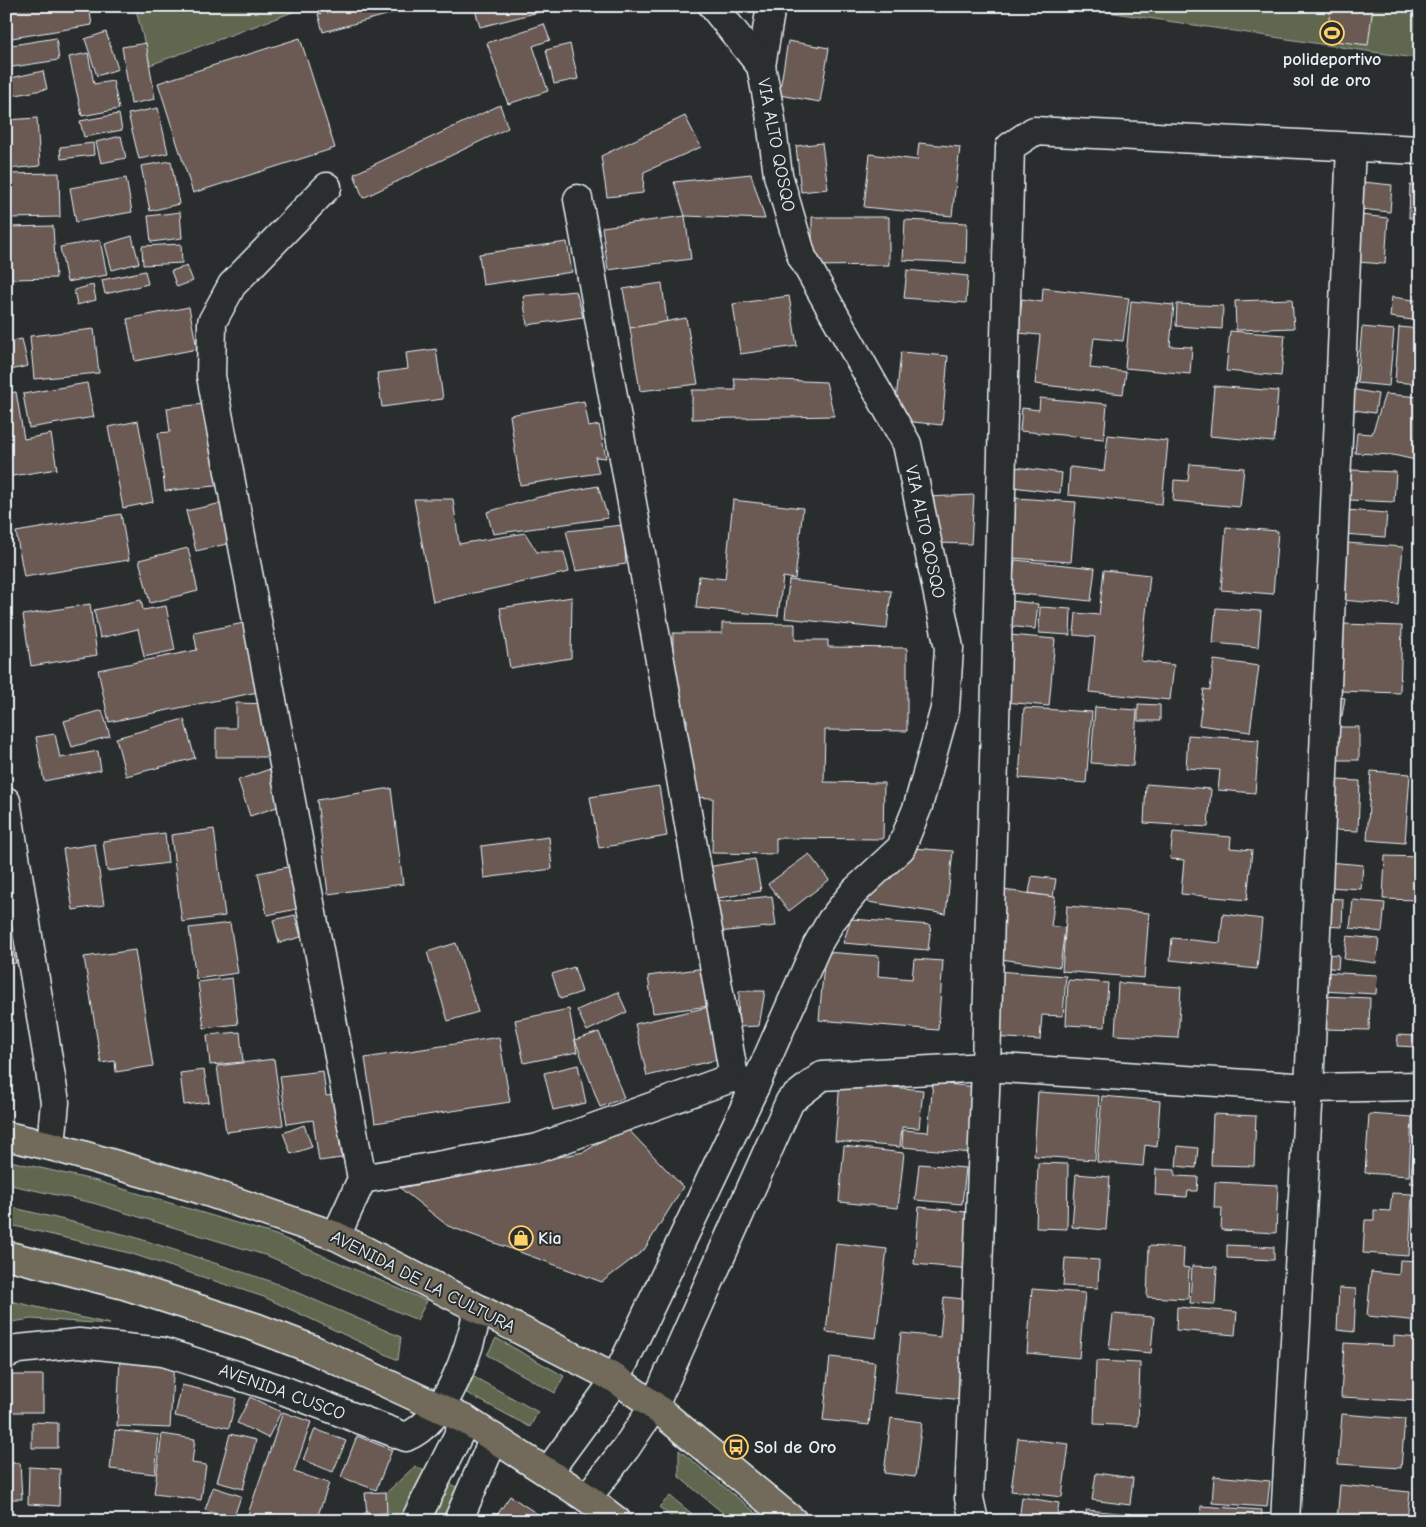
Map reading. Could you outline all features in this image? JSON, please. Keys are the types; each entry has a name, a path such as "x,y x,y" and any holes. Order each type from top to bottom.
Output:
{"highway":[{"name":"AVENIDA DE LA CULTURA","path":"6,1136 51,1146 196,1188 336,1236 616,1379 654,1406 793,1521"},
{"path":"6,1255 124,1285 255,1327 312,1349 466,1420 587,1498 617,1521"}],"street":[{"name":"VIA ALTO QOSQO","path":"548,1472 616,1379 745,1081 768,1057 817,945 831,921 855,891 901,848 918,806 945,709 949,648 907,444 802,258 778,175 770,113 761,66 714,6"},
{"path":"761,66 771,6"},
{"path":"974,1521 969,1498 986,1067 1010,147 1034,131 1420,150"},
{"path":"1285,1521 1308,1088 1351,147"},
{"path":"327,186 232,285 212,322 211,376 362,1179 336,1236"},
{"path":"362,1179 538,1148 745,1081 578,199"},
{"path":"6,801 55,1102 51,1146"},
{"path":"587,1498 626,1448 654,1406 790,1101 822,1076 986,1067 1308,1088 1420,1086"},
{"name":"AVENIDA CUSCO","path":"6,1354 18,1349 79,1343 163,1352 280,1389 406,1437 413,1434 439,1408 454,1385 473,1336 478,1309"},
{"path":"415,1521 466,1420"},
{"path":"458,1521 494,1438"}],"green space":[{"path":"135,6 309,6 150,65"},
{"name":"polideportivo sol de oro","path":"1068,6 1420,6 1420,59"},
{"path":"6,1160 97,1181 276,1235 427,1301 417,1320 268,1256 93,1203 6,1184"},
{"path":"6,1206 131,1236 270,1281 401,1337 398,1360 264,1297 129,1253 6,1224"},
{"path":"6,1300 110,1324 31,1319 6,1323"},
{"path":"496,1338 564,1376 555,1393 487,1355"},
{"path":"474,1377 538,1412 530,1427 465,1392"},
{"path":"679,1450 766,1521 733,1521 679,1477"},
{"path":"415,1466 474,1496 462,1521 356,1521"},
{"path":"670,1496 701,1521 676,1521 659,1507"}],"building":[{"path":"6,6 89,6 92,25 6,39"},
{"path":"348,6 420,6 323,32 318,14"},
{"path":"474,6 537,6 539,12 480,27"},
{"path":"1331,6 1373,6 1368,45 1326,40"},
{"path":"544,24 550,40 533,46 548,91 508,104 487,43"},
{"path":"106,32 118,69 97,76 85,39"},
{"path":"56,38 59,60 6,68 6,46"},
{"path":"300,38 335,148 193,193 158,83"},
{"path":"788,41 829,48 820,102 779,95"},
{"path":"146,43 155,99 131,104 122,47"},
{"path":"570,44 578,79 554,84 546,50"},
{"path":"88,53 94,84 113,81 119,109 82,116 69,57"},
{"path":"43,71 47,89 6,97 6,79"},
{"path":"500,105 508,128 363,198 354,174"},
{"path":"158,108 168,153 139,159 128,114"},
{"path":"119,114 122,130 84,137 80,121"},
{"path":"685,116 701,147 644,172 643,193 607,197 601,156"},
{"path":"37,118 40,166 6,169 6,120"},
{"path":"121,136 126,158 101,163 96,142"},
{"path":"93,143 94,155 61,159 60,147"},
{"path":"822,143 828,189 801,192 796,146"},
{"path":"919,143 960,147 952,216 864,207 870,154 917,160"},
{"path":"171,161 179,204 150,211 141,166"},
{"path":"59,173 60,217 8,218 7,174"},
{"path":"751,174 765,219 685,216 674,182"},
{"path":"126,178 132,212 76,222 70,188"},
{"path":"1363,182 1392,185 1390,212 1360,209"},
{"path":"1410,185 1420,186 1420,218 1409,218"},
{"path":"180,212 182,238 151,242 148,216"},
{"path":"1360,215 1388,218 1385,264 1357,262"},
{"path":"685,216 691,259 608,270 602,227"},
{"path":"812,217 889,217 889,265 812,266"},
{"path":"905,220 967,223 966,263 903,260"},
{"path":"53,226 56,278 12,279 10,227"},
{"path":"132,236 139,263 112,270 105,244"},
{"path":"100,240 107,275 67,282 60,247"},
{"path":"567,242 572,272 483,285 479,254"},
{"path":"181,244 182,263 143,265 142,246"},
{"path":"187,266 193,281 177,287 171,271"},
{"path":"907,270 968,276 966,303 904,298"},
{"path":"145,271 148,284 105,294 102,280"},
{"path":"662,283 667,322 630,328 623,289"},
{"path":"93,285 96,300 77,305 74,290"},
{"path":"1043,288 1129,298 1123,341 1094,338 1090,368 1126,372 1123,394 1035,384 1040,335 1018,333 1022,299 1042,302"},
{"path":"576,291 583,317 527,325 523,296"},
{"path":"789,296 797,346 740,354 733,304"},
{"path":"1392,297 1420,301 1420,321 1390,317"},
{"path":"1292,299 1294,328 1236,330 1235,301"},
{"path":"1131,301 1174,305 1170,346 1192,347 1190,374 1125,368"},
{"path":"1177,304 1223,306 1222,329 1176,326"},
{"path":"189,307 197,349 135,361 127,319"},
{"path":"686,318 698,384 640,391 630,328"},
{"path":"1362,327 1394,330 1389,386 1357,383"},
{"path":"1399,327 1420,329 1420,384 1395,382"},
{"path":"94,329 99,373 34,379 30,336"},
{"path":"1230,331 1285,335 1281,376 1226,371"},
{"path":"22,339 28,366 6,371 6,342"},
{"path":"436,349 443,399 382,407 377,373 408,369 406,353"},
{"path":"901,352 948,356 942,425 894,420"},
{"path":"734,378 826,382 834,416 692,419 692,390 736,390"},
{"path":"87,383 94,417 29,428 23,394"},
{"path":"1214,386 1278,391 1274,442 1210,436"},
{"path":"1351,389 1378,394 1375,413 1347,409"},
{"path":"16,392 24,439 51,434 57,469 6,477 6,393"},
{"path":"1385,394 1420,397 1420,461 1393,455 1355,453 1357,433 1372,434"},
{"path":"1040,398 1107,404 1104,439 1020,431 1022,408 1039,410"},
{"path":"584,401 589,427 599,425 606,458 595,457 599,473 520,485 510,415"},
{"path":"213,403 224,485 165,491 158,433 170,432 167,408"},
{"path":"138,421 153,502 123,508 108,427"},
{"path":"1108,435 1168,441 1162,504 1068,495 1070,467 1104,471"},
{"path":"1190,464 1244,468 1240,507 1173,501 1174,480 1188,481"},
{"path":"1015,467 1062,473 1060,493 1013,487"},
{"path":"1352,470 1396,472 1394,502 1349,500"},
{"path":"598,486 608,518 493,534 487,512 539,497"},
{"path":"974,495 971,544 937,543 926,497"},
{"path":"1016,498 1076,502 1071,562 1012,558"},
{"path":"414,499 453,499 459,544 525,533 537,552 564,552 569,572 433,602"},
{"path":"733,500 803,508 795,579 783,577 778,616 696,608 699,576 725,579"},
{"path":"222,503 231,543 196,551 186,511"},
{"path":"1345,510 1387,513 1385,537 1343,534"},
{"path":"121,514 129,560 24,577 16,532"},
{"path":"623,525 626,564 576,571 566,531"},
{"path":"1226,527 1278,531 1273,594 1221,590"},
{"path":"1347,543 1403,547 1398,605 1342,600"},
{"path":"188,548 198,591 150,603 139,560"},
{"path":"1015,560 1095,568 1091,601 1011,593"},
{"path":"1104,570 1150,575 1141,661 1174,665 1170,700 1089,692 1095,637 1074,635 1076,613 1099,615"},
{"path":"789,580 891,591 887,629 785,618"},
{"path":"572,597 571,658 510,668 500,608"},
{"path":"141,600 143,610 166,606 175,650 144,657 138,629 100,638 94,610"},
{"path":"1011,601 1038,604 1035,629 1008,626"},
{"path":"90,604 97,655 31,666 23,615"},
{"path":"1040,607 1071,609 1070,635 1039,633"},
{"path":"1216,608 1261,611 1258,647 1213,643"},
{"path":"249,622 263,691 109,722 98,670 197,650 194,633"},
{"path":"722,623 795,624 795,640 828,640 828,647 907,648 907,731 825,730 824,782 884,783 883,839 776,838 776,854 712,853 713,798 686,797 687,719 672,719 673,633 722,633"},
{"path":"1343,624 1402,626 1400,693 1340,691"},
{"path":"1417,629 1420,629 1420,663 1415,663"},
{"path":"1010,635 1055,639 1049,706 1005,702"},
{"path":"1214,660 1259,666 1250,732 1199,725 1204,689 1210,690"},
{"path":"1418,676 1420,676 1420,704 1414,703"},
{"path":"1332,696 1345,698 1342,716 1329,713"},
{"path":"236,703 271,704 270,757 216,757 216,728 236,728"},
{"path":"1138,704 1160,705 1160,721 1138,721"},
{"path":"1095,707 1137,710 1133,766 1091,763"},
{"path":"1024,708 1092,712 1086,783 1019,778"},
{"path":"102,710 110,736 72,747 64,721"},
{"path":"184,719 195,758 126,776 116,738"},
{"path":"1334,727 1359,727 1359,760 1334,760"},
{"path":"55,734 60,758 98,751 101,770 44,781 36,737"},
{"path":"1188,735 1259,740 1255,793 1218,790 1220,770 1186,768"},
{"path":"270,769 283,805 250,816 238,780"},
{"path":"1371,771 1410,774 1405,843 1367,840"},
{"path":"1336,780 1360,781 1358,831 1334,830"},
{"path":"1146,784 1211,789 1208,827 1144,823"},
{"path":"659,786 667,836 599,848 590,797"},
{"path":"391,788 403,884 328,894 317,800"},
{"path":"214,829 225,916 182,922 171,835"},
{"path":"1173,832 1231,837 1230,848 1252,850 1247,900 1181,894 1184,860 1170,859"},
{"path":"165,833 168,863 107,871 103,841"},
{"path":"549,837 552,869 484,878 481,846"},
{"path":"95,844 104,905 73,910 63,849"},
{"path":"912,848 953,851 946,914 868,902 872,884"},
{"path":"809,854 829,880 789,911 768,884"},
{"path":"1385,856 1420,857 1420,900 1383,899"},
{"path":"755,859 761,891 713,899 707,867"},
{"path":"1328,862 1363,865 1361,889 1327,887"},
{"path":"293,866 302,908 267,915 258,873"},
{"path":"1032,876 1056,879 1053,897 1029,893"},
{"path":"1003,890 1055,897 1051,926 1065,928 1060,967 993,958"},
{"path":"772,896 776,926 718,932 715,902"},
{"path":"1323,898 1343,899 1342,927 1322,926"},
{"path":"1353,900 1385,903 1382,932 1350,928"},
{"path":"1067,906 1149,913 1144,978 1062,971"},
{"path":"1223,914 1262,919 1257,969 1170,960 1172,938 1220,943"},
{"path":"295,915 301,937 279,943 273,920"},
{"path":"851,919 931,925 928,950 843,943"},
{"path":"6,920 11,942 6,943"},
{"path":"230,923 238,973 196,979 189,928"},
{"path":"1347,936 1379,939 1376,963 1344,959"},
{"path":"456,943 478,1012 448,1021 427,952"},
{"path":"12,945 16,963 6,965 6,947"},
{"path":"135,950 153,1066 116,1072 115,1061 101,1063 84,957"},
{"path":"825,952 879,956 878,976 912,979 914,959 943,961 938,1030 819,1020"},
{"path":"1319,953 1339,955 1338,969 1317,966"},
{"path":"574,967 582,992 560,999 552,974"},
{"path":"705,968 710,1006 653,1013 648,976"},
{"path":"996,971 1066,976 1063,1016 1042,1015 1040,1040 992,1037"},
{"path":"1322,972 1377,975 1376,994 1322,991"},
{"path":"232,978 238,1024 204,1028 198,982"},
{"path":"1068,980 1108,983 1105,1027 1066,1025"},
{"path":"1118,983 1181,987 1178,1038 1115,1035"},
{"path":"739,991 765,991 759,1026 738,1027"},
{"path":"618,992 627,1012 587,1031 577,1010"},
{"path":"1323,996 1370,998 1369,1030 1322,1029"},
{"path":"717,1005 729,1057 647,1076 635,1024"},
{"path":"569,1009 577,1052 524,1063 515,1020"},
{"path":"240,1032 243,1062 210,1065 207,1035"},
{"path":"599,1032 624,1098 600,1107 575,1040"},
{"path":"6,1035 11,1035 7,1077 6,1077"},
{"path":"1398,1035 1415,1036 1416,1047 1397,1046"},
{"path":"499,1037 510,1102 375,1123 365,1058"},
{"path":"274,1059 283,1125 226,1132 217,1066"},
{"path":"578,1065 586,1103 553,1110 544,1073"},
{"path":"204,1070 209,1102 184,1105 180,1073"},
{"path":"323,1071 326,1096 343,1094 348,1130 338,1132 342,1158 319,1161 313,1120 287,1124 280,1076"},
{"path":"840,1082 923,1090 919,1128 902,1127 900,1147 835,1141"},
{"path":"933,1083 979,1087 973,1153 902,1147 903,1130 928,1132"},
{"path":"1038,1092 1099,1096 1095,1160 1034,1156"},
{"path":"1102,1096 1160,1101 1157,1147 1145,1145 1143,1166 1097,1162"},
{"path":"1213,1114 1256,1116 1254,1166 1211,1165"},
{"path":"1369,1114 1412,1117 1409,1176 1365,1173"},
{"path":"304,1125 312,1147 291,1154 283,1133"},
{"path":"625,1126 683,1187 644,1250 602,1282 448,1226 400,1188 584,1152"},
{"path":"844,1146 904,1153 898,1208 839,1202"},
{"path":"1178,1146 1198,1148 1196,1168 1176,1166"},
{"path":"1414,1146 1420,1146 1420,1184 1410,1183"},
{"path":"1038,1163 1068,1164 1067,1229 1036,1228"},
{"path":"919,1164 966,1168 962,1204 915,1200"},
{"path":"1156,1169 1175,1170 1175,1176 1198,1177 1197,1191 1188,1191 1187,1197 1155,1195"},
{"path":"1076,1174 1110,1177 1106,1230 1072,1227"},
{"path":"1215,1182 1278,1185 1276,1233 1221,1230 1222,1208 1214,1208"},
{"path":"1392,1193 1412,1194 1409,1256 1363,1253 1365,1220 1374,1220 1374,1210 1390,1211"},
{"path":"919,1207 976,1213 971,1269 914,1264"},
{"path":"836,1243 887,1249 876,1338 826,1332"},
{"path":"1227,1245 1274,1247 1274,1260 1227,1258"},
{"path":"1149,1246 1184,1248 1183,1267 1189,1268 1188,1299 1147,1297"},
{"path":"1065,1258 1099,1260 1098,1288 1063,1286"},
{"path":"1400,1260 1420,1261 1420,1321 1367,1316 1371,1272 1399,1275"},
{"path":"1192,1266 1217,1267 1215,1304 1190,1303"},
{"path":"1339,1288 1356,1289 1354,1332 1337,1330"},
{"path":"1032,1289 1085,1293 1079,1358 1027,1353"},
{"path":"944,1297 974,1300 964,1400 895,1393 901,1333 940,1337"},
{"path":"1177,1307 1237,1312 1235,1335 1176,1330"},
{"path":"1113,1314 1154,1317 1151,1353 1109,1349"},
{"path":"1394,1336 1420,1338 1420,1401 1341,1397 1344,1343 1394,1346"},
{"path":"120,1356 174,1359 170,1428 117,1426"},
{"path":"830,1357 875,1362 869,1425 823,1420"},
{"path":"1096,1361 1140,1363 1138,1426 1094,1424"},
{"path":"9,1375 43,1375 43,1412 9,1412"},
{"path":"182,1385 236,1398 229,1428 175,1416"},
{"path":"250,1397 281,1412 268,1438 237,1423"},
{"path":"283,1412 311,1422 294,1472 329,1483 316,1521 302,1516 300,1521 249,1521 246,1520"},
{"path":"1342,1414 1405,1419 1401,1468 1338,1464"},
{"path":"891,1418 922,1422 915,1477 884,1473"},
{"path":"32,1422 58,1423 58,1448 32,1448"},
{"path":"315,1429 346,1441 333,1472 303,1460"},
{"path":"115,1430 159,1435 155,1474 110,1469"},
{"path":"162,1434 195,1439 192,1463 206,1465 201,1500 154,1494"},
{"path":"230,1434 256,1440 243,1489 217,1482"},
{"path":"357,1436 392,1450 376,1490 341,1477"},
{"path":"1018,1438 1069,1444 1062,1497 1011,1491"},
{"path":"6,1463 20,1463 22,1499 6,1499"},
{"path":"29,1467 60,1469 59,1506 28,1504"},
{"path":"1096,1473 1133,1478 1130,1505 1092,1500"},
{"path":"1214,1476 1270,1481 1267,1507 1212,1503"},
{"path":"1340,1485 1410,1492 1407,1521 1337,1521"},
{"path":"213,1487 241,1496 233,1520 205,1510"},
{"path":"386,1492 387,1513 367,1514 365,1493"},
{"path":"510,1496 548,1521 493,1521"},
{"path":"1022,1497 1059,1503 1057,1515 1063,1516 1063,1521 1019,1521"},
{"path":"1201,1506 1262,1510 1261,1521 1200,1521"},
{"path":"1086,1510 1131,1514 1131,1521 1086,1521"}],"place":[{"name":"polideportivo sol de oro","path":"1332,33"},
{"name":"Kia","path":"521,1238"},
{"name":"Sol de Oro","path":"736,1447"}]}
